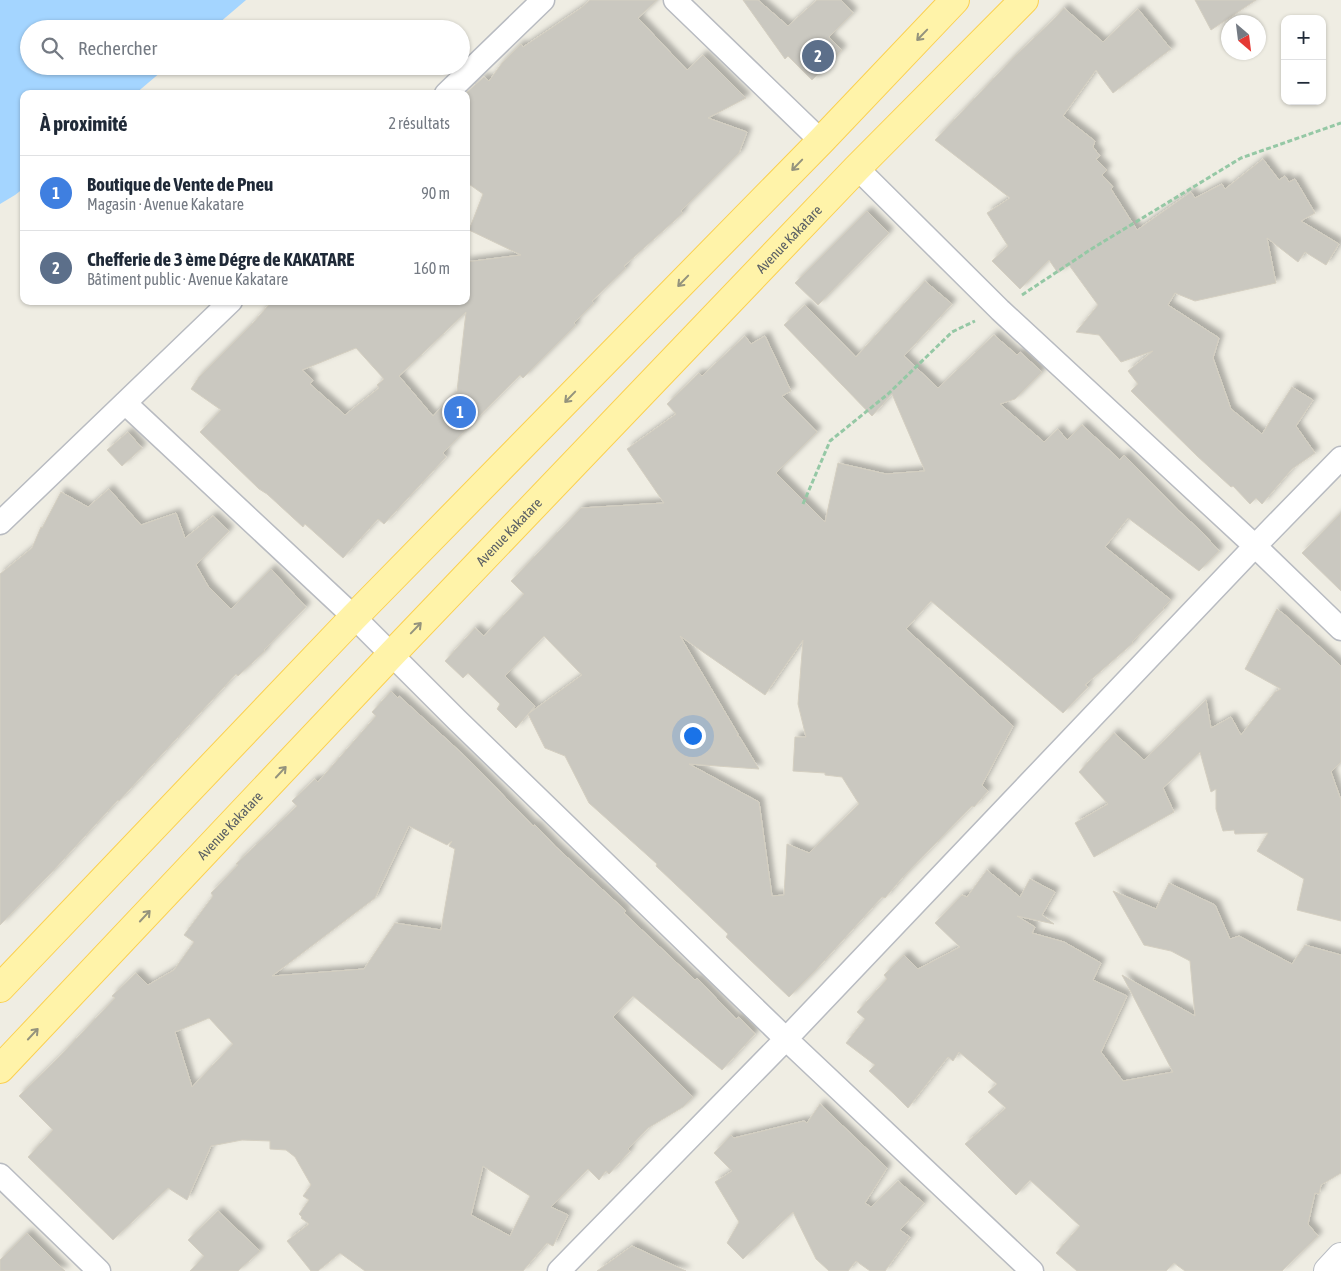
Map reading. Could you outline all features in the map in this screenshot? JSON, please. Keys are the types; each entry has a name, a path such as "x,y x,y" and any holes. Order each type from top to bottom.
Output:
{"main road":[{"path":"0,988 354,617 821,141 955,0"},
{"name":"Avenue Kakatare","path":"0,1069 392,654 857,168 1024,0"},
{"path":"1328,1271 1341,1257"}],"street":[{"path":"470,70 542,0"},
{"path":"675,0 821,141"},
{"path":"450,90 465,75"},
{"path":"857,168 1000,310 1255,546 1341,629"},
{"path":"0,523 227,305"},
{"path":"125,403 354,617 457,720 786,1039 1032,1271"},
{"path":"559,1271 786,1039 1341,458"},
{"path":"0,1175 99,1271"}],"path":[{"path":"803,504 830,441 888,394 952,332 1000,310 1093,248 1241,158 1341,123"}],"water":[{"path":"0,0 246,0 223,20 20,20 20,75 157,75 140,90 20,90 20,191 0,204"}],"building":[{"path":"590,0 657,0 638,18 687,70 703,55 746,98 708,118 747,132 739,153 681,211 683,213 624,266 626,268 592,301 594,303 574,323 576,325 523,378 520,375 443,453 446,457 384,524 378,519 343,558 305,524 303,527 259,489 200,432 221,410 191,389 199,377 269,305 470,305 470,261 521,255 470,230 483,194 470,185 469,90 484,77 489,81 502,63 521,44 523,47","holes":["466,312 457,391 433,416 399,376","356,348 384,379 377,385 379,388 345,415 310,384 313,380 302,370"]},
{"path":"743,0 758,0 788,26 817,0 841,0 853,13 829,37 842,50 812,80 788,56 785,59"},
{"path":"1195,0 1256,0 1234,15 1221,15 1221,23 1211,30"},
{"path":"1064,8 1103,42 1138,9 1171,49 1113,93 1096,70 1063,116 1095,141 1093,147 1100,156 1096,159 1107,170 1102,175 1113,187 1111,189 1137,230 1191,192 1195,198 1222,184 1225,189 1263,159 1279,180 1285,176 1289,182 1295,179 1315,213 1301,221 1339,244 1326,265 1305,252 1298,262 1267,238 1276,283 1195,301 1175,293 1168,305 1219,338 1213,358 1231,409 1262,434 1292,387 1313,400 1296,426 1315,453 1292,469 1262,504 1256,498 1250,504 1233,486 1231,487 1197,456 1131,391 1138,384 1128,371 1153,351 1121,362 1099,335 1076,332 1098,305 1069,265 1058,273 1049,260 1020,289 992,261 1008,246 987,213 1010,198 935,140 1014,57"},
{"path":"867,211 889,233 818,305 795,283"},
{"path":"925,281 952,304 904,356 938,388 994,335 1017,355 1020,352 1042,372 1015,399 1000,404 1044,442 1058,429 1067,440 1082,425 1120,460 1124,455 1219,551 1199,571 1128,518 1105,547 1171,600 1133,643 1085,685 1088,687 1063,713 931,601 906,629 1013,726 982,785 988,791 902,878 885,898 882,897 789,997 726,937 728,934 656,866 657,864 589,803 565,756 545,748 528,714 516,728 497,709 500,704 468,673 463,678 445,661 475,628 484,636 524,594 511,581 581,508 664,503 627,449 676,414 667,404 699,373 702,376 745,336 751,344 765,336 791,391 782,396 817,432 776,473 825,522 838,463 886,474 925,471 892,394 872,416 784,325 805,305 856,357","holes":["544,636 582,675 528,714 535,706 505,676","680,636 765,695 803,640 798,704 806,737 795,737 793,771 825,773 825,775 842,777 859,804 809,853 787,844 784,895 772,896 759,802 689,764 759,769 739,736 737,736 738,734"]},
{"path":"128,432 142,448 122,466 107,450"},
{"path":"109,489 141,525 176,513 185,538 213,516 229,531 196,565 208,586 231,609 271,569 306,607 265,651 238,676 236,674 119,801 0,925 0,574 32,548 41,527 61,492 88,507"},
{"path":"1341,513 1341,591 1302,553"},
{"path":"1277,609 1341,666 1341,762 1331,772 1341,800 1341,921 1297,910 1304,879 1257,851 1268,833 1235,834 1234,830 1223,831 1216,809 1216,789 1211,792 1200,752 1163,788 1174,812 1094,857 1075,823 1108,804 1079,772 1114,733 1144,760 1206,700 1211,728 1231,717 1241,735 1275,692 1281,689 1245,669"},
{"path":"391,691 398,698 399,696 476,767 533,826 535,825 556,847 626,911 624,913 695,980 697,978 736,1019 739,1017 755,1034 722,1070 633,996 613,1017 693,1097 683,1107 648,1128 628,1149 630,1151 609,1174 606,1171 599,1180 588,1169 551,1207 568,1215 553,1246 547,1243 523,1271 365,1271 340,1253 318,1271 311,1271 287,1241 309,1224 299,1214 309,1200 303,1196 311,1185 295,1157 286,1150 270,1149 270,1141 242,1140 211,1146 187,1200 168,1188 113,1240 28,1157 53,1130 19,1096 58,1058 115,998 112,996 136,973 148,985 174,970 194,942 184,935 213,896 211,893 238,865 236,864 297,806 292,801 315,779 318,782 376,716 372,712","holes":["409,826 447,845 452,841 449,846 455,849 441,930 395,923 364,969 272,976 375,898","209,1018 233,1044 192,1087 175,1032","483,1166 530,1196 510,1236 471,1215"]},
{"path":"987,870 1020,897 1030,879 1055,892 1042,915 1054,924 1017,916 1035,927 1032,933 1064,942 1101,963 1093,980 1127,996 1101,1052 1123,1081 1173,1072 1122,975 1195,1016 1190,961 1171,951 1144,945 1113,891 1156,909 1169,883 1215,905 1230,939 1239,936 1292,964 1305,945 1341,955 1341,1173 1321,1185 1319,1194 1315,1193 1308,1224 1318,1236 1282,1271 1185,1271 1174,1263 1166,1271 1077,1271 1056,1253 1080,1226 1030,1180 1016,1195 965,1144 1006,1108 988,1092 997,1084 959,1052 953,1061 948,1057 908,1108 869,1071 875,1065 846,1043 865,1019 857,1012 887,979 884,975 904,955 918,969 960,947 935,923 962,895 967,897"},
{"path":"820,1104 887,1168 865,1203 871,1207 898,1181 924,1203 900,1230 910,1237 885,1271 870,1271 856,1261 848,1271 829,1271 816,1259 793,1212 743,1259 727,1243 739,1222 715,1182 732,1171 714,1153 731,1135 734,1138 804,1121 807,1123"},
{"path":"218,1211 260,1251 238,1271 190,1271 204,1256 188,1240"},
{"path":"27,1233 65,1271 0,1271 0,1260"},
{"path":"632,1246 686,1271 597,1271"}],"place":[{"name":"Chefferie de 3 ème Dégre de KAKATARE","path":"818,56"},
{"name":"Boutique de Vente de Pneu","path":"460,412"}]}
